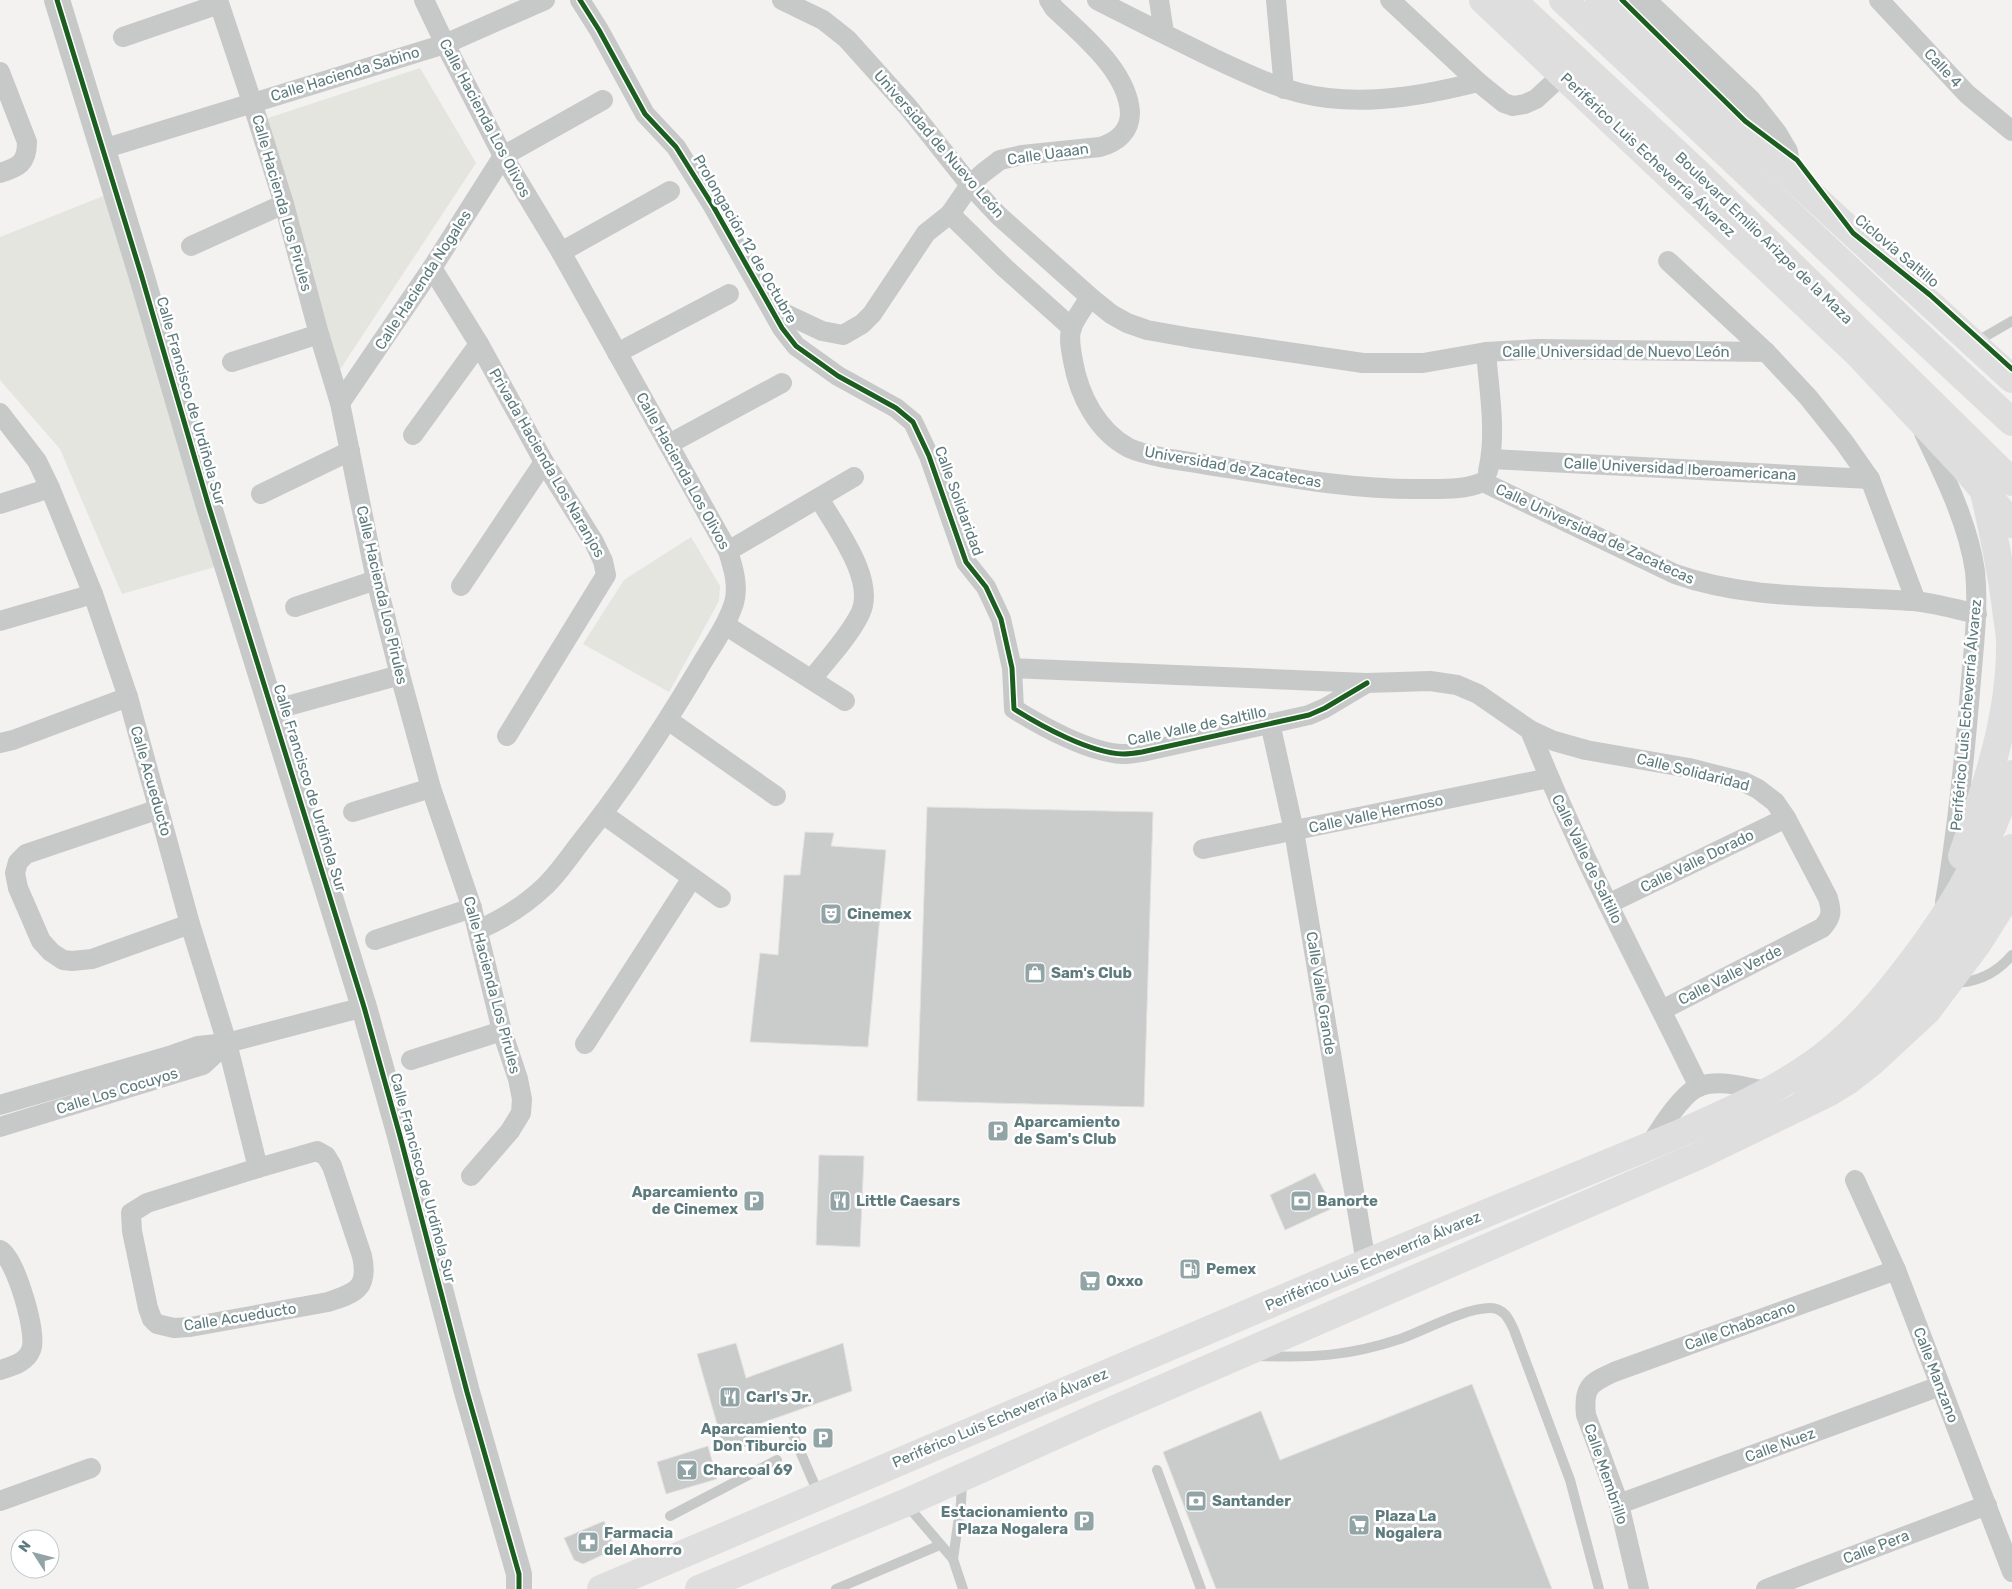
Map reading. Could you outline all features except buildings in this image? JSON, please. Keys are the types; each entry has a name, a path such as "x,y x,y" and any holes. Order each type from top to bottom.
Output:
{"main road":[{"name":"Periférico Luis Echeverría Álvarez","path":"1483,0 1856,352 1964,466 2012,524"},
{"name":"Boulevard Emilio Arizpe de la Maza","path":"1512,0 1700,175 2002,468 2012,482"},
{"path":"1564,0 2009,422"},
{"path":"1599,0 2012,379"},
{"path":"1964,466 1998,477 2002,468"},
{"path":"1964,466 2012,498"},
{"path":"1919,953 1938,921 1989,780 2000,736 2008,686 2010,642 2008,622 1998,551 1984,492"},
{"name":"Periférico Luis Echeverría Álvarez","path":"600,1589 1366,1263 1650,1146 1714,1118 1766,1091 1814,1063 1848,1036 1880,1003 1919,953 1951,907 1972,871 2003,801 2012,774"},
{"path":"1801,1106 1912,996 1948,952 1978,907 2012,848"},
{"path":"699,1589 905,1503 1689,1160 1828,1093 1872,1062 1927,1011 1978,944 2012,889"},
{"path":"905,1503 916,1469 931,1447"}],"street":[{"name":"Calle Francisco de Urdiñola Sur","path":"57,0 209,507 364,1008 400,1136 467,1392 523,1584"},
{"name":"Calle Hacienda Los Olivos","path":"424,0 444,44 503,156 561,252 728,550 734,570 736,588 734,601 725,625 668,720 603,814 546,885 526,904 504,919 478,930"},
{"name":"Calle Hacienda Sabino","path":"102,149 444,44 545,0"},
{"name":"Prolongación 12 de Octubre","path":"580,0 599,30 645,114 676,146 714,206 782,328 796,346 838,376 866,391"},
{"name":"Universidad de Nuevo León","path":"782,0 823,20 846,39 908,107 970,185 998,215 1090,297"},
{"name":"Calle Uaaan","path":"771,307 822,331 843,335 862,324 872,314 926,234 950,214 970,185 1000,160 1022,155 1109,144 1119,138 1128,127 1130,106 1119,78 1096,48 1054,8 1049,0"},
{"path":"1097,0 1229,65 1284,89 1327,98 1377,99 1426,94 1478,82"},
{"path":"1159,0 1164,33"},
{"path":"1276,0 1284,89"},
{"path":"1390,0 1478,82 1504,103 1513,106 1525,104 1536,98 1562,75"},
{"path":"1642,0 1748,102 1775,135 1785,152 1789,174"},
{"name":"Calle 4","path":"1879,0 1967,94 2012,132"},
{"path":"123,37 218,2"},
{"name":"Calle Hacienda Los Pirules","path":"218,2 284,204 319,334 340,402 376,580 400,675 431,788 472,908 502,1031 518,1079 522,1099 522,1113 510,1131 471,1176"},
{"path":"0,72 26,142 27,154 22,163 0,173"},
{"path":"503,156 603,100"},
{"name":"Calle Hacienda Nogales","path":"340,402 432,268 503,156"},
{"path":"561,252 670,191"},
{"path":"192,246 284,204"},
{"path":"950,214 1005,268 1072,328"},
{"path":"1668,261 1766,352 1808,397 1844,442 1870,479 1916,601"},
{"name":"Privada Hacienda Los Naranjos","path":"432,268 479,344 544,462 594,542 603,561 606,575 507,736"},
{"path":"617,352 729,294"},
{"name":"Universidad de Zacatecas","path":"1090,297 1072,328 1070,345 1075,372 1084,399 1097,420 1111,436 1136,450 1149,455 1170,459 1322,483 1388,489 1453,489 1473,486 1483,482"},
{"name":"Calle Universidad de Nuevo León","path":"1090,297 1119,319 1147,330 1363,363 1423,362 1486,352 1538,349 1766,352"},
{"path":"232,362 319,334"},
{"path":"413,435 479,344"},
{"path":"1483,482 1491,459 1492,434 1486,352"},
{"path":"669,444 782,382"},
{"name":"Calle Solidaridad","path":"866,391 896,408 913,422 921,437 966,562 986,587 1001,619 1012,668"},
{"name":"Calle Acueducto","path":"0,413 37,461 50,488 93,594 128,698 190,924 227,1043 258,1168"},
{"name":"Periférico Luis Echeverría Álvarez","path":"1917,418 1951,489 1966,532 1974,571 1977,614 1956,838 1945,902"},
{"path":"261,494 350,451"},
{"name":"Calle Universidad Iberoamericana","path":"1491,459 1870,479"},
{"path":"461,586 544,462"},
{"path":"728,550 854,477"},
{"name":"Calle Universidad de Zacatecas","path":"1483,482 1675,574 1703,584 1756,593 1916,601 1977,614"},
{"path":"0,504 50,488"},
{"path":"812,679 847,634 861,612 864,597 862,577 819,498"},
{"path":"294,607 376,580"},
{"path":"0,621 93,594"},
{"path":"725,625 845,701"},
{"path":"1012,668 1367,683"},
{"name":"Calle Valle de Saltillo","path":"1012,668 1014,709 1040,725 1079,742 1121,754 1142,752 1309,715 1325,708 1367,683 1430,681 1457,685 1478,694 1530,730 1548,778 1608,904 1699,1086"},
{"path":"273,710 400,675"},
{"path":"0,744 128,698"},
{"path":"668,720 776,796"},
{"name":"Calle Valle Grande","path":"1270,724 1294,831 1366,1263"},
{"name":"Calle Solidaridad","path":"1530,730 1554,741 1586,750 1689,768 1744,782 1758,789 1769,798 1786,818 1828,898 1832,910 1830,919 1822,928 1798,940"},
{"name":"Calle Valle Hermoso","path":"1203,849 1548,778"},
{"path":"353,812 431,788"},
{"path":"159,810 26,854 18,862 15,873 18,888 40,940 51,952 63,960 92,959 190,924"},
{"path":"603,814 722,898"},
{"name":"Calle Valle Dorado","path":"1608,904 1786,818"},
{"path":"585,1044 692,878"},
{"path":"375,940 472,908"},
{"name":"Calle Valle Verde","path":"1662,1010 1798,940"},
{"name":"Calle Los Cocuyos","path":"0,1105 172,1056 198,1046 227,1043 364,1008"},
{"path":"411,1060 502,1031"},
{"name":"Calle Los Cocuyos","path":"0,1126 203,1065 227,1043"},
{"path":"1650,1146 1665,1123 1686,1097 1699,1086 1718,1084 1738,1085 1766,1091"},
{"name":"Calle Acueducto","path":"311,1152 322,1153 326,1156 332,1166 362,1256 365,1269 364,1279 358,1289 348,1296 328,1302 190,1327 165,1327 157,1324 152,1319 148,1308 132,1231 131,1212 147,1203 258,1168 311,1152"},
{"name":"Calle Manzano","path":"1855,1180 1896,1270 2012,1572"},
{"path":"0,1250 10,1259 29,1315 33,1335 32,1349 26,1358 16,1365 0,1370"},
{"name":"Calle Chabacano","path":"1587,1389 1597,1380 1614,1372 1896,1270"},
{"name":"Calle Nuez","path":"1619,1504 1940,1386"},
{"name":"Calle Membrillo","path":"1587,1389 1584,1400 1586,1415 1619,1504 1639,1589"},
{"path":"0,1501 91,1468"},
{"name":"Calle Pera","path":"1766,1589 1987,1506"}],"lane":[{"path":"1972,344 2012,321"},
{"path":"1948,983 1968,983 1987,976 2012,955"},
{"path":"1241,1355 1313,1357 1336,1355 1400,1339 1478,1310 1497,1308 1504,1312 1514,1330 1567,1472 1599,1589"},
{"path":"790,1428 819,1496"},
{"path":"670,1516 777,1460"},
{"path":"1157,1470 1201,1589"},
{"path":"953,1559 962,1503 963,1477"},
{"path":"905,1503 953,1559 963,1589"},
{"path":"836,1589 940,1544"}],"shaded area":[{"path":"420,68 476,163 335,377 265,119"},
{"path":"106,195 218,566 122,594 60,449 0,380 0,237"},
{"path":"691,537 720,586 719,601 669,692 583,644 624,580"}],"cycle path":[{"path":"57,0 141,274 209,507 364,1007 467,1392 519,1574 519,1589"},
{"path":"580,0 599,30 645,114 676,147 713,206 782,328 796,346 838,376 896,408 913,422 929,456 966,562 986,587 1001,619 1012,668 1014,709 1081,744 1110,752 1128,754 1309,715 1325,708 1367,683"},
{"name":"Ciclovía Saltillo","path":"1622,0 1745,121 1797,160 1853,233 1930,295 2012,369"}],"place":[{"name":"Cinemex","path":"831,914"},
{"name":"Sam's Club","path":"1035,973"},
{"name":"Aparcamiento de Sam's Club","path":"998,1131"},
{"name":"Aparcamiento de Cinemex","path":"754,1201"},
{"name":"Little Caesars","path":"840,1201"},
{"name":"Banorte","path":"1301,1201"},
{"name":"Pemex","path":"1190,1269"},
{"name":"Oxxo","path":"1090,1281"},
{"name":"Carl's Jr.","path":"730,1397"},
{"name":"Aparcamiento Don Tiburcio","path":"823,1438"},
{"name":"Charcoal 69","path":"687,1470"},
{"name":"Santander","path":"1196,1501"},
{"name":"Estacionamiento Plaza Nogalera","path":"1084,1521"},
{"name":"Plaza La Nogalera","path":"1359,1525"},
{"name":"Farmacia del Ahorro","path":"588,1542"}]}
